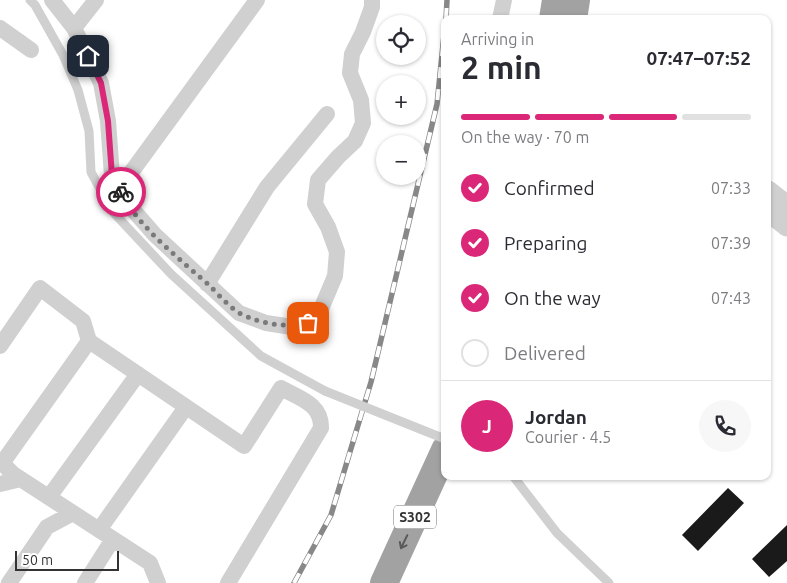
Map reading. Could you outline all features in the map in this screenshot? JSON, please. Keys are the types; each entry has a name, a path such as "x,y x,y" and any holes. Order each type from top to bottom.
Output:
{"highway":[{"path":"554,15 556,0"},
{"path":"574,15 576,0"},
{"name":"S302","path":"384,583 441,459"},
{"name":"S302","path":"404,583 452,480"}],"street":[{"path":"52,0 74,28 101,83 108,121 112,176 127,203 155,235 239,313 266,323 292,327 308,323 321,309 334,276 337,252 328,227 315,204 318,180 355,141 363,123 361,100 350,73 352,54 363,32 372,7 372,0"},
{"path":"74,28 96,0"},
{"path":"119,189 257,0"},
{"path":"501,15 504,0"},
{"path":"0,28 31,50"},
{"path":"208,284 267,187 327,114"},
{"path":"771,193 787,206"},
{"path":"771,213 787,226"},
{"path":"0,346 40,288 84,320 89,341 244,446 281,388 312,405 321,418 321,428 228,583"},
{"path":"89,341 5,459 5,466 21,479 150,563 158,583"},
{"path":"49,497 138,374"},
{"path":"99,530 186,407"},
{"path":"0,484 21,479"},
{"path":"9,583 47,527 72,513"},
{"path":"85,583 113,539"}],"lane":[{"path":"30,0 63,55 78,90 89,131 91,172 112,211 171,274 261,356 325,391 441,437"},
{"path":"516,480 557,533 609,583"}],"building":[{"path":"728,488 744,503 698,551 682,535"},
{"path":"787,525 787,561 769,577 752,559"}],"railway":[{"path":"446,15 447,0"},
{"path":"294,583 331,515 371,382 437,104 441,64"}],"way so far":[{"path":"121,192 127,203 155,235 239,313 266,323 292,327 308,323"}],"route":[{"path":"88,56 101,83 108,121 112,176 121,192"}]}
